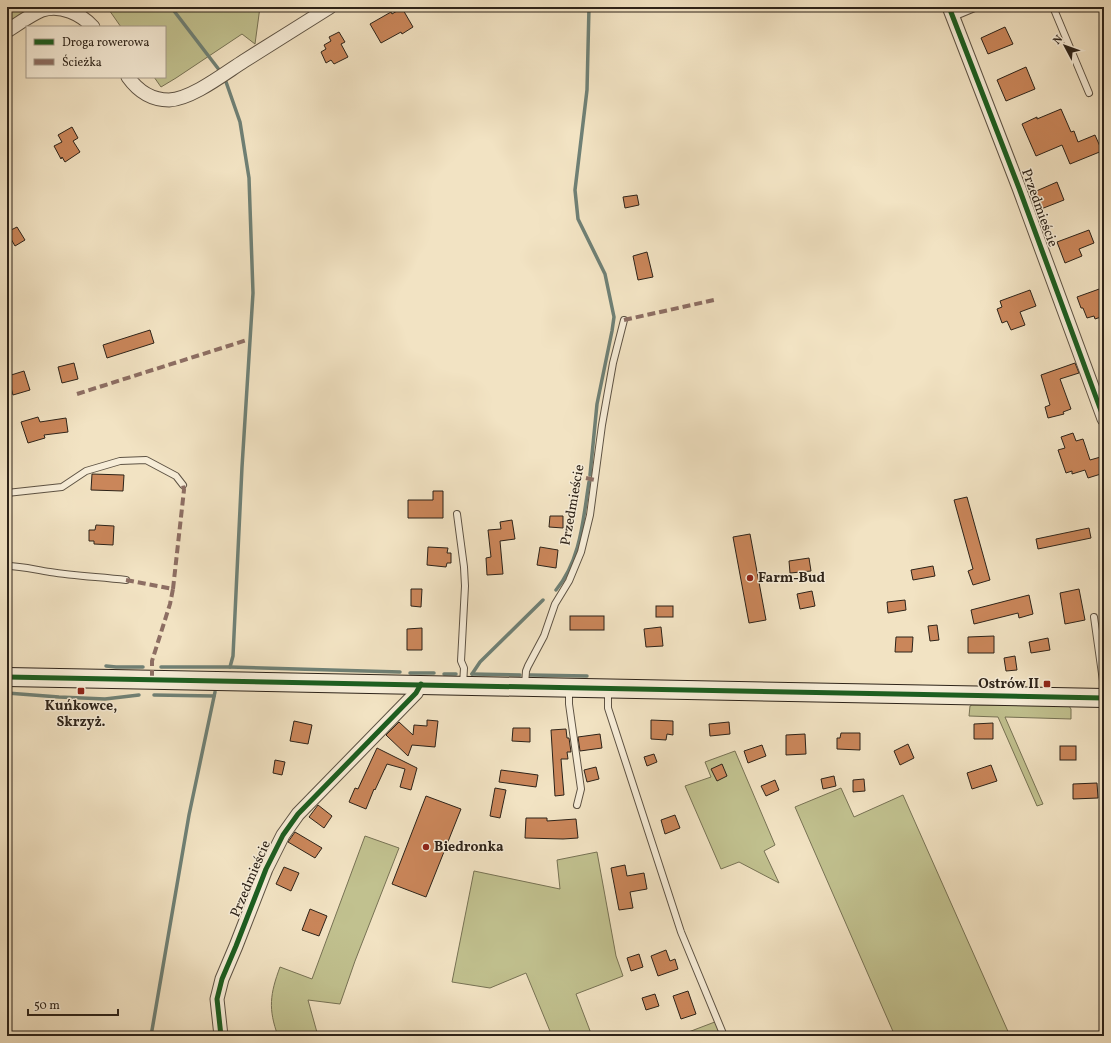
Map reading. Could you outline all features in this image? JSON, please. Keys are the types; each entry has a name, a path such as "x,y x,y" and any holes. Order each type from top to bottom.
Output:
{"main road":[{"path":"7,678 421,684 1104,698"}],"street":[{"path":"129,78 138,88 153,98 170,100 181,98 205,86 330,7"},
{"path":"7,31 42,10 50,8 71,11 88,21 92,26"},
{"name":"Przedmieście","path":"951,12 1020,188 1104,419"},
{"name":"Przedmieście","path":"221,1036 217,999 222,979 266,869 283,835 298,814 416,693 421,684"}],"lane":[{"path":"951,12 977,7"},
{"path":"1053,7 1089,93"},
{"name":"Przedmieście","path":"525,686 526,671 528,666 544,636 555,604 569,581 581,552 591,508 602,425 613,363 624,320"},
{"path":"7,493 62,487 86,471 120,461 146,460 176,476 183,485"},
{"path":"456,514 464,567 465,586 460,661 464,668 463,685"},
{"path":"7,566 19,566 39,571 126,580"},
{"path":"1094,617 1104,688"},
{"path":"569,687 569,704 581,789 577,805"},
{"path":"608,688 608,708 656,858 681,932 724,1036"}],"green space":[{"path":"7,7 38,7 7,26"},
{"path":"107,7 260,7 255,44 242,34 161,87 155,78 166,78 166,26 120,26"},
{"path":"970,706 1069,706 1071,709 1071,719 1005,717 1043,804 1037,806 998,717 969,716"},
{"path":"735,751 775,845 764,851 779,883 739,862 721,869 685,786 711,777 705,762"},
{"path":"841,788 854,817 903,795 1010,1036 895,1036 795,807"},
{"path":"365,836 399,848 340,1004 308,1000 318,1036 278,1036 273,1018 272,994 280,967 312,979"},
{"path":"597,852 616,956 623,976 576,994 592,1036 552,1036 526,973 490,988 452,982 474,871 560,889 557,860"},
{"path":"720,1020 727,1036 678,1036"}],"building":[{"path":"402,8 413,27 402,34 401,32 381,43 370,24 391,12 392,14"},
{"path":"1005,27 1013,44 988,54 981,38"},
{"path":"339,32 345,42 341,44 348,57 334,64 331,60 326,63 321,52 326,49 324,45 331,41 329,37"},
{"path":"1026,67 1035,89 1006,101 997,80"},
{"path":"1061,109 1071,132 1074,131 1078,142 1095,135 1102,151 1070,164 1062,145 1036,156 1022,124"},
{"path":"72,127 78,138 73,141 80,152 65,162 62,157 61,159 54,146 62,142 58,135"},
{"path":"1057,182 1064,200 1041,209 1034,192"},
{"path":"637,195 639,205 625,208 623,197"},
{"path":"17,227 25,240 15,246 7,232"},
{"path":"1089,230 1094,243 1079,249 1082,256 1065,263 1057,242"},
{"path":"647,252 653,277 638,280 633,256"},
{"path":"1102,288 1104,293 1104,316 1095,319 1094,316 1087,318 1077,297"},
{"path":"1030,290 1036,306 1020,312 1025,325 1011,330 1007,321 1002,323 997,309 1002,307 1000,301"},
{"path":"150,330 154,343 107,358 103,345"},
{"path":"74,363 78,379 62,383 58,367"},
{"path":"1075,363 1079,373 1060,379 1071,409 1063,412 1064,414 1048,418 1045,407 1050,405 1041,375"},
{"path":"24,371 30,390 13,395 8,376"},
{"path":"38,417 40,422 66,418 68,432 44,435 45,438 28,443 21,422"},
{"path":"1073,433 1076,441 1083,439 1090,460 1104,456 1104,473 1088,478 1085,470 1072,474 1072,471 1066,473 1058,450 1065,448 1061,437"},
{"path":"92,474 124,475 123,491 91,490"},
{"path":"433,491 443,491 443,518 408,518 408,500 433,500"},
{"path":"967,497 990,580 973,585 968,571 973,569 954,500"},
{"path":"550,516 563,516 563,528 549,527"},
{"path":"512,520 515,539 500,541 503,574 487,575 486,558 491,557 488,530 501,529 500,522"},
{"path":"96,525 114,526 113,545 94,544 94,541 89,541 89,530 95,530"},
{"path":"1089,528 1091,538 1038,549 1036,539"},
{"name":"Farm-Bud","path":"750,534 766,620 749,623 733,537"},
{"path":"428,547 448,548 447,553 451,553 451,563 447,563 446,567 427,565"},
{"path":"540,547 558,550 556,568 537,565"},
{"path":"809,558 811,571 790,573 789,561"},
{"path":"933,566 935,576 913,580 911,570"},
{"path":"411,589 422,589 421,607 411,606"},
{"path":"1079,589 1085,620 1065,624 1060,593"},
{"path":"812,591 815,606 800,609 797,594"},
{"path":"1029,595 1033,614 1019,618 1018,613 974,624 971,610"},
{"path":"905,600 906,610 888,613 887,602"},
{"path":"656,606 673,606 673,617 656,617"},
{"path":"570,616 604,616 604,630 570,630"},
{"path":"937,625 939,640 930,641 928,626"},
{"path":"661,627 663,646 646,647 644,629"},
{"path":"422,628 422,650 407,650 407,629"},
{"path":"994,636 994,653 968,653 968,637"},
{"path":"896,637 913,637 912,652 895,652"},
{"path":"1048,638 1050,650 1031,653 1029,642"},
{"path":"1015,656 1017,670 1006,671 1004,658"},
{"path":"427,720 438,721 435,747 412,745 408,756 386,735 399,722 413,735 414,725 427,726"},
{"path":"651,720 673,721 673,735 667,734 666,740 651,739"},
{"path":"294,721 312,725 308,744 290,741"},
{"path":"729,722 730,734 710,736 709,724"},
{"path":"993,723 993,739 974,739 974,724"},
{"path":"513,728 530,728 530,742 512,741"},
{"path":"566,729 571,752 567,752 568,759 561,759 564,795 555,796 551,730"},
{"path":"841,733 860,733 860,750 837,749 837,738 840,738"},
{"path":"600,734 602,748 580,751 578,737"},
{"path":"805,734 806,754 786,755 786,735"},
{"path":"908,744 914,758 900,765 894,751"},
{"path":"762,745 766,756 748,763 744,751"},
{"path":"1060,746 1076,746 1076,760 1060,760"},
{"path":"377,748 417,768 411,790 400,787 405,769 387,764 375,790 374,789 366,809 349,802 355,788 358,789"},
{"path":"654,754 657,762 647,766 644,757"},
{"path":"275,760 285,762 282,775 273,773"},
{"path":"722,764 727,776 717,781 711,769"},
{"path":"991,765 997,781 972,789 967,773"},
{"path":"596,767 599,779 587,782 584,770"},
{"path":"501,770 538,775 536,787 499,782"},
{"path":"834,776 836,786 823,789 821,779"},
{"path":"864,779 865,791 853,792 853,780"},
{"path":"775,780 779,790 766,796 761,786"},
{"path":"1097,783 1098,798 1073,799 1073,784"},
{"path":"495,788 506,790 500,818 490,816"},
{"name":"Biedronka","path":"426,796 461,809 426,897 392,884"},
{"path":"318,805 332,816 324,828 309,817"},
{"path":"675,815 680,828 665,834 661,820"},
{"path":"526,818 547,818 547,821 576,819 578,838 525,838"},
{"path":"295,832 322,848 315,858 288,842"},
{"path":"625,865 627,876 644,873 647,889 630,892 633,908 619,910 611,868"},
{"path":"284,867 299,873 291,891 276,884"},
{"path":"310,909 327,916 319,936 302,930"},
{"path":"666,950 670,961 675,959 678,969 658,976 651,956"},
{"path":"639,954 643,967 631,971 627,958"},
{"path":"688,991 696,1014 681,1019 673,996"},
{"path":"655,994 659,1006 646,1010 642,998"}],"waterway":[{"path":"171,7 220,71"},
{"path":"589,7 587,90 575,190 578,219 605,274 614,317 597,404 590,475"},
{"path":"161,667 230,667 233,656 242,467 253,293 249,178 240,122 225,79"},
{"path":"556,590 571,566 580,539 589,482"},
{"path":"472,674 480,662 543,600"},
{"path":"106,666 143,667"},
{"path":"230,667 400,672"},
{"path":"410,673 434,673"},
{"path":"444,674 456,674"},
{"path":"472,674 520,675"},
{"path":"530,675 587,676"},
{"path":"151,1036 189,815 215,692"},
{"path":"7,693 105,699 139,695"},
{"path":"154,695 214,696"}],"marked path":[{"path":"624,320 714,300"},
{"path":"77,394 247,340"},
{"path":"586,478 595,480"},
{"path":"173,589 184,490 183,485"},
{"path":"126,580 173,589 170,604 152,661 152,680"}],"cycle path":[{"path":"949,7 1019,188 1104,419"},
{"path":"7,677 1104,698"},
{"path":"221,1036 217,999 222,979 266,869 283,835 298,814 416,693 421,684"}],"place":[{"name":"Farm-Bud","path":"750,578"},
{"name":"Ostrów II","path":"1047,684"},
{"name":"Kuńkowce, Skrzyż.","path":"81,691"},
{"name":"Biedronka","path":"426,847"}]}
